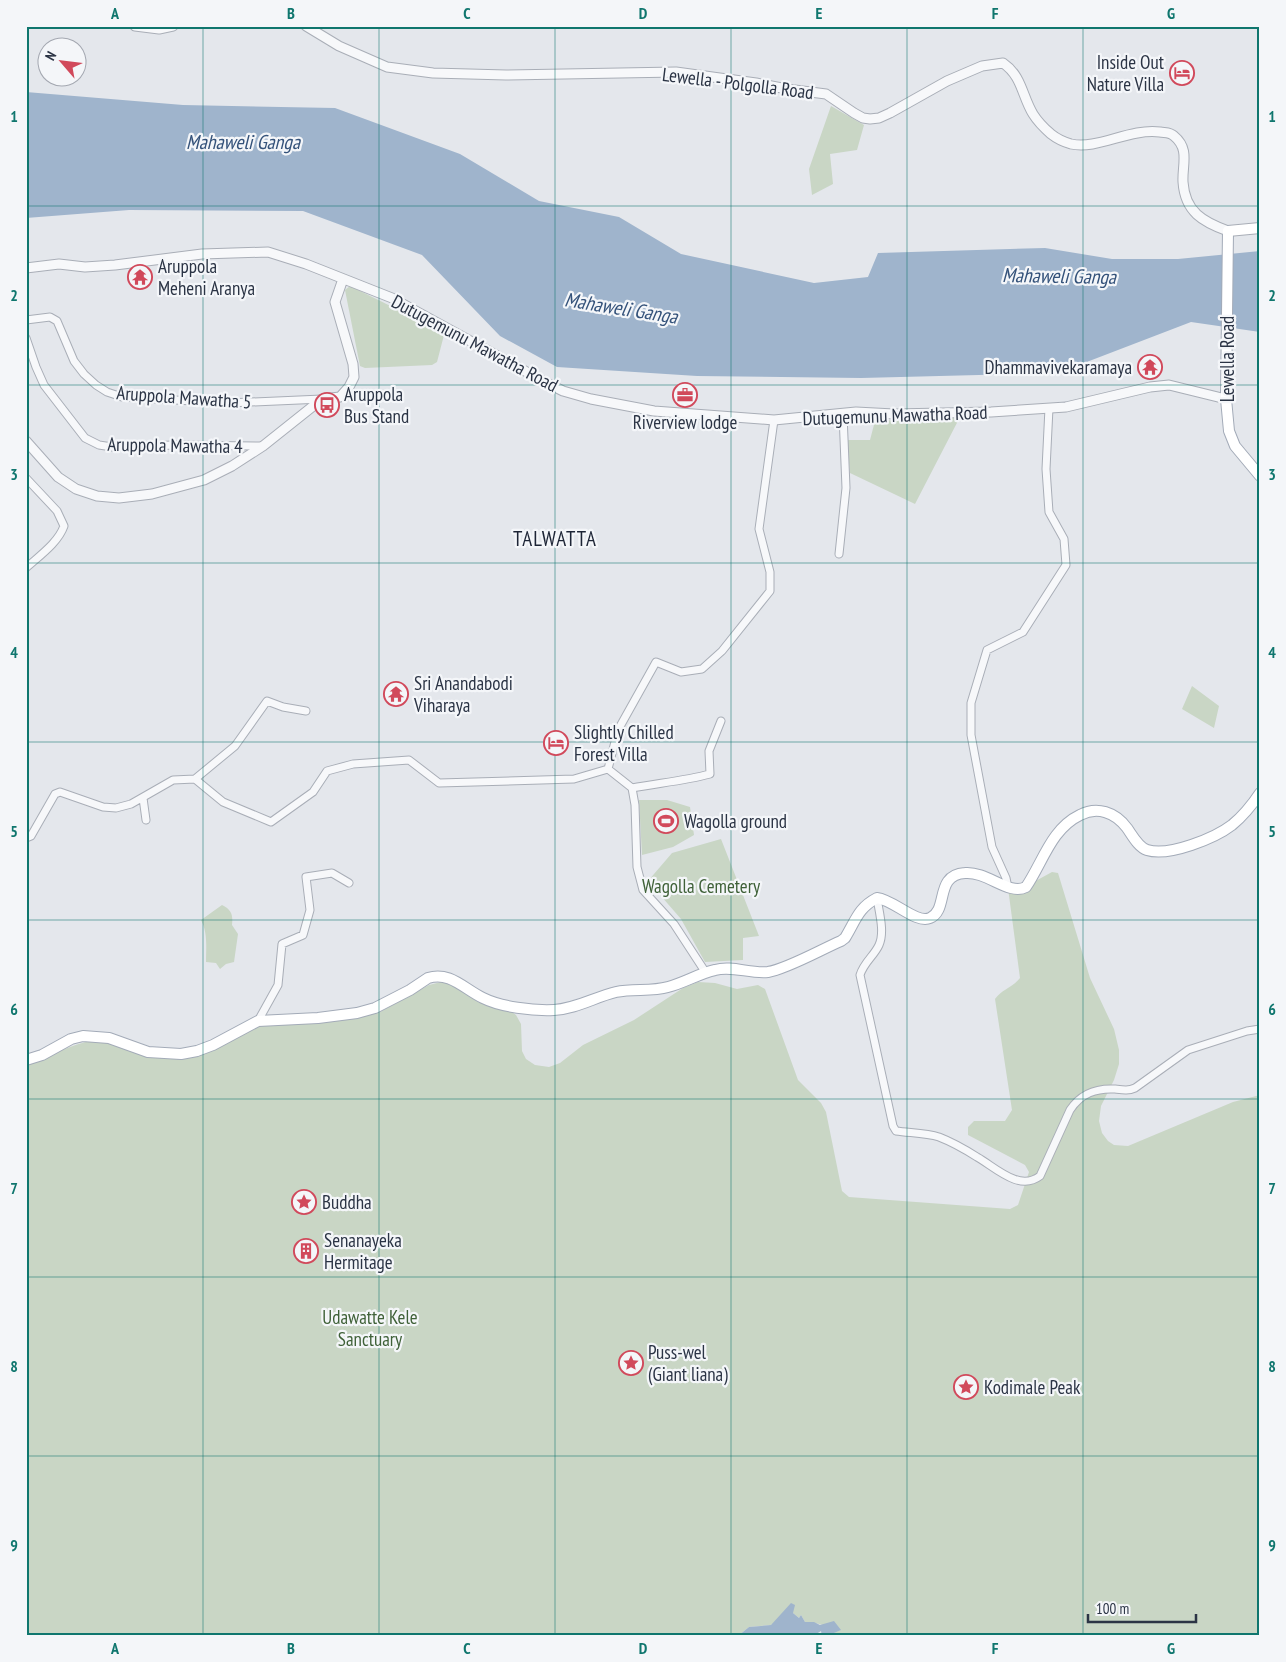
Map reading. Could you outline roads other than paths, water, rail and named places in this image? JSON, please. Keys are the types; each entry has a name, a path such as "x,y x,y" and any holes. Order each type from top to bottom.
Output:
{"main road":[{"path":"1228,236 1260,228"},
{"name":"Lewella Road","path":"1228,236 1226,399 1229,431 1232,442 1260,476"},
{"path":"26,1060 42,1055 70,1039 83,1036 109,1038 148,1052 181,1054 197,1051 213,1045 258,1021 318,1018 357,1013 374,1008 392,1000 433,976 449,978 484,998 498,1003 513,1007 554,1010 572,1007 614,992 668,987 713,970 758,972 780,969 841,941 845,938 860,910 877,898 892,902 918,918 931,918 937,910 943,888 954,875 963,872 977,873 1016,890 1026,886 1051,842 1064,826 1078,816 1090,811 1104,811 1117,818 1145,849 1157,851 1174,850 1220,833 1233,824 1252,806 1260,793"}],"street":[{"path":"135,26 159,29 173,26"},
{"name":"Lewella - Polgolla Road","path":"306,26 339,46 387,67 433,72 488,74 676,72 756,83 787,90 826,94 854,113 863,118 870,119 884,116 947,81 982,66 1003,63 1010,68 1021,83 1032,114 1040,124 1054,136 1068,143 1085,145 1147,131 1172,134 1178,139 1185,151 1183,182 1188,203 1203,220 1228,236"},
{"name":"Dutugemunu Mawatha Road","path":"26,268 59,264 85,267 202,254 268,252 306,264 392,298 563,390 591,399 654,411 774,420 843,414 1000,412 1066,407 1150,387 1169,385 1226,399"},
{"path":"26,441 58,477 76,488 97,496 119,498 152,494 204,480 232,466 263,446 322,399 340,397 349,387 354,377 353,364 335,302 343,279"},
{"name":"Aruppola Mawatha 5","path":"26,320 50,317 57,321 74,361 84,374 107,392 122,397 228,403 322,399"},
{"name":"Aruppola Mawatha 4","path":"26,338 44,385 85,438 99,445 112,447 173,445 263,446"},
{"path":"1008,888 1006,878 992,847 971,735 971,703 987,650 1023,632 1066,565 1064,540 1049,512 1046,469 1050,408"},
{"path":"839,554 846,488 843,414"},
{"path":"608,769 618,730 656,662 681,672 702,668 722,651 770,591 770,572 758,529 774,420"},
{"path":"26,478 57,511 64,526 62,532 54,541 26,568"},
{"path":"195,780 235,746 267,701 283,707 306,711"},
{"path":"632,788 660,782 686,780 710,774 709,750 721,721"},
{"path":"26,838 32,836 55,794 60,792 103,807 116,808 131,804 173,780 195,780 223,802 271,822 313,792 327,772 353,764 409,760 439,782 574,779 608,769"},
{"path":"608,769 632,788 635,805 637,867 644,890 674,924 706,973"},
{"path":"143,798 146,820"},
{"path":"258,1021 278,985 282,944 303,935 310,910 306,877 332,873 349,883"},
{"path":"877,898 881,938 878,946 863,966 860,975 893,1126 896,1131 938,1137 976,1156 1008,1178 1023,1181 1035,1180 1040,1176 1070,1110 1082,1095 1095,1090 1117,1089 1128,1091 1188,1050 1247,1031 1260,1030"}],"water":[{"name":"Mahaweli Ganga","path":"26,92 183,105 335,108 460,154 539,201 619,217 681,254 814,283 868,277 878,253 1045,248 1112,259 1178,259 1260,251 1260,332 1191,322 1058,373 861,378 697,376 557,367 500,336 422,255 303,211 129,210 26,218"},
{"path":"791,1603 795,1605 793,1613 799,1618 801,1615 805,1622 814,1622 820,1625 834,1621 841,1630 827,1636 822,1636 821,1631 813,1636 738,1636 749,1627 771,1625"}],"place":[{"name":"Inside Out Nature Villa","path":"1182,73"},
{"name":"Aruppola Meheni Aranya","path":"140,277"},
{"name":"Dhammavivekaramaya","path":"1150,367"},
{"name":"Riverview lodge","path":"685,395"},
{"name":"Aruppola Bus Stand","path":"327,405"},
{"name":"Sri Anandabodi Viharaya","path":"396,694"},
{"name":"Slightly Chilled Forest Villa","path":"556,743"},
{"name":"Wagolla ground","path":"666,821"},
{"name":"Buddha","path":"304,1202"},
{"name":"Senanayeka Hermitage","path":"306,1251"},
{"name":"Puss-wel (Giant liana)","path":"631,1363"},
{"name":"Kodimale Peak","path":"966,1387"}],"district":[{"name":"TALWATTA","path":"555,538"}],"park label":[{"name":"Wagolla Cemetery","path":"701,886"},
{"name":"Udawatte Kele Sanctuary","path":"370,1328"}]}
